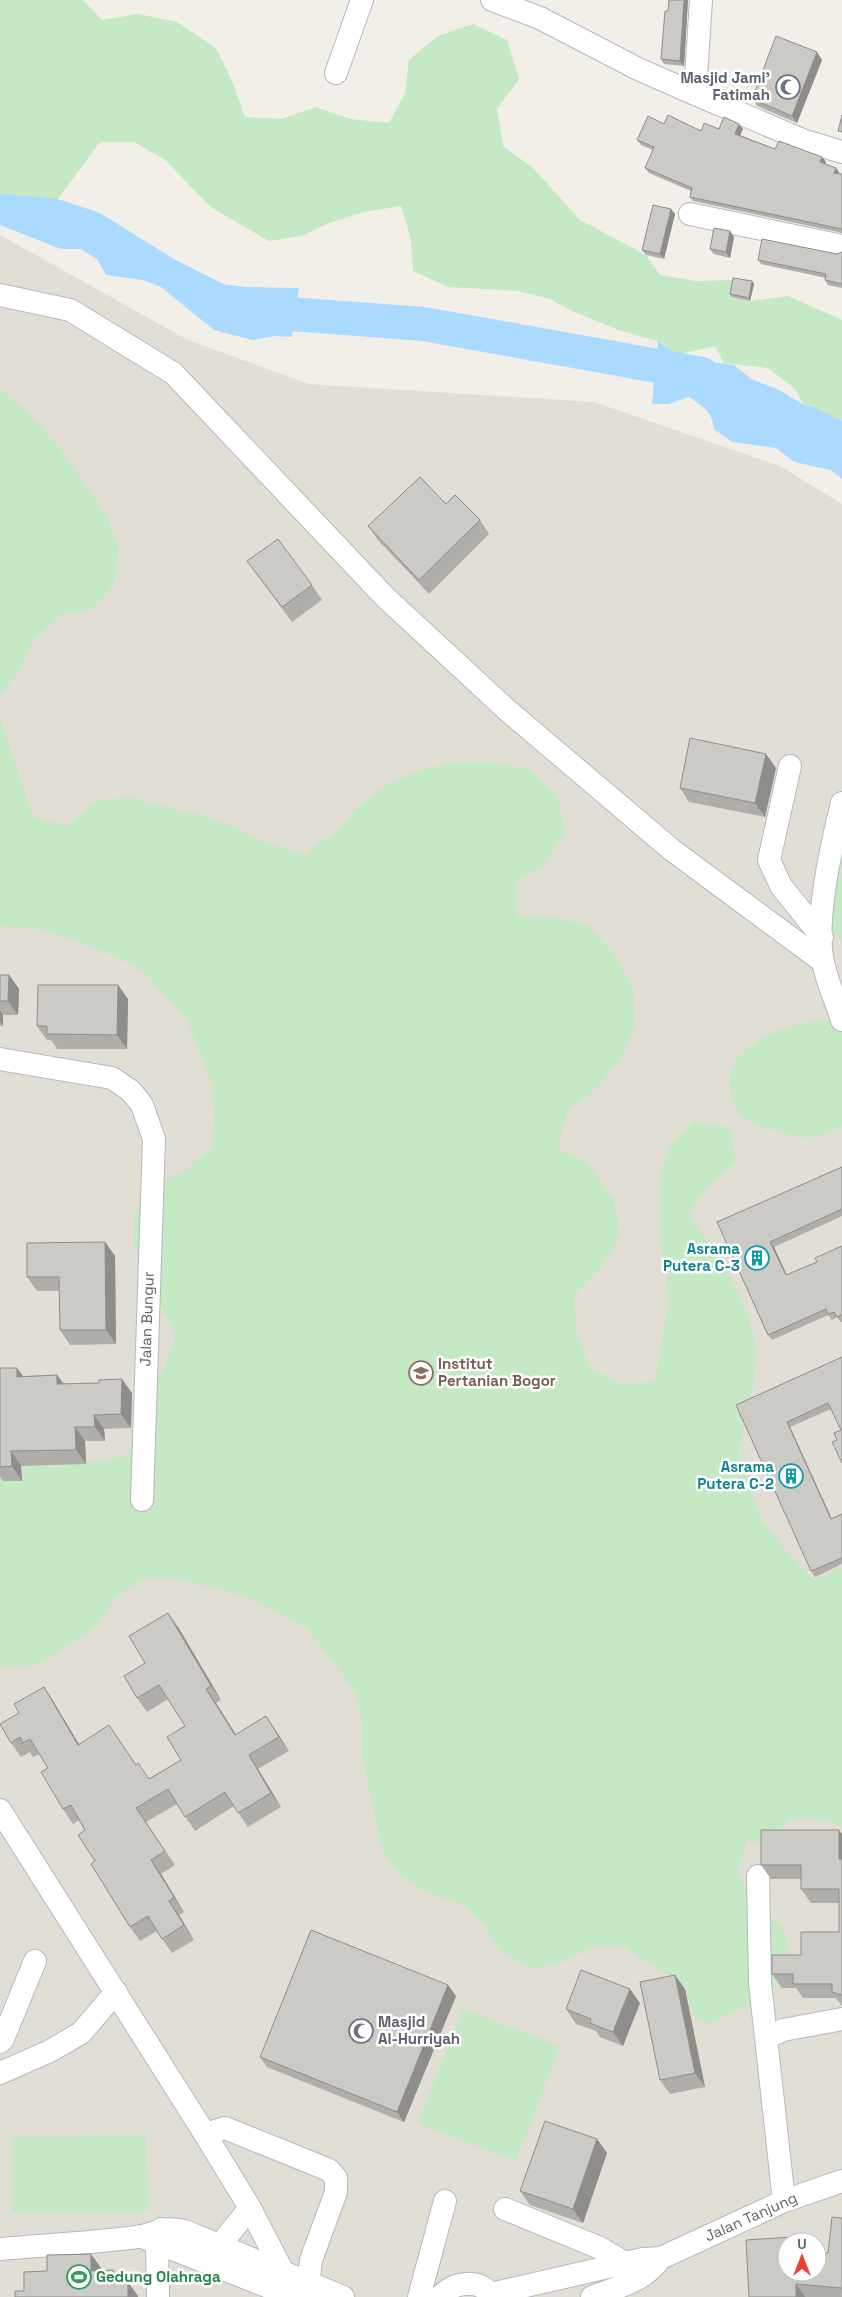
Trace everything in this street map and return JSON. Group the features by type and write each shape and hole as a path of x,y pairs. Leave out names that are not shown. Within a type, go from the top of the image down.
{"street":[{"path":"336,73 362,0"},
{"path":"492,0 542,9 638,69 805,141 842,152"},
{"path":"695,94 701,0"},
{"path":"690,214 842,246"},
{"path":"0,296 70,310 173,373 385,597 507,710 672,850 822,961"},
{"path":"790,766 769,860 781,886 822,937"},
{"path":"842,803 835,829 822,914 822,961 842,1020"},
{"name":"Jalan Bungur","path":"0,1059 112,1078 131,1091 142,1105 154,1139 142,1500"},
{"path":"0,1810 205,2134 250,2208 283,2272 303,2292"},
{"path":"758,1876 760,1983 784,2200"},
{"path":"0,2042 4,2039 35,1961"},
{"path":"0,2073 50,2051 81,2033 116,1992"},
{"path":"766,2038 783,2030 842,2020"},
{"path":"205,2134 225,2128 328,2170 336,2178 336,2192 311,2260 303,2292"},
{"name":"Jalan Tanjung","path":"492,2295 643,2259 661,2258 784,2200 842,2181"},
{"path":"419,2297 445,2200"},
{"path":"220,2246 250,2208"},
{"path":"505,2209 600,2248 625,2263"},
{"path":"0,2249 153,2236 186,2231 283,2272"},
{"path":"153,2236 303,2292 343,2297"},
{"path":"153,2236 158,2297"},
{"name":"Jalan Tanjung","path":"592,2297 626,2285 654,2268 661,2258"},
{"path":"440,2297 450,2288 467,2284 476,2285 492,2295"}],"shaded area":[{"name":"Institut Pertanian Bogor","path":"0,235 188,340 309,384 594,402 780,466 842,504 842,2297 0,2297"}],"green space":[{"path":"0,0 83,0 102,20 138,14 177,22 216,48 232,81 245,117 281,119 316,107 350,119 389,123 405,93 409,60 438,36 473,24 507,40 519,79 497,109 503,146 533,168 580,220 646,255 660,275 696,281 735,280 732,297 750,301 788,296 842,320 842,421 814,407 804,405 794,388 768,368 724,363 715,346 676,355 658,341 621,331 572,311 550,299 517,291 448,287 413,271 411,239 401,206 364,212 332,222 301,236 269,241 212,208 165,160 134,142 100,142 58,199 38,211 0,205"},
{"path":"0,388 33,419 62,451 106,515 119,547 114,584 91,610 60,615 33,641 18,673 0,695"},
{"path":"0,719 33,817 68,826 92,802 128,797 200,815 233,826 265,843 305,854 335,832 357,808 386,786 419,771 454,762 489,762 528,769 557,795 565,832 544,865 515,882 517,916 552,917 589,926 616,958 633,989 635,1025 620,1060 596,1089 568,1110 557,1147 589,1165 614,1200 620,1236 600,1269 574,1295 576,1330 589,1367 622,1384 655,1382 668,1304 666,1271 660,1241 660,1176 671,1143 694,1121 730,1128 736,1163 710,1184 688,1213 730,1276 747,1312 756,1347 754,1382 738,1454 762,1521 787,1552 815,1580 842,1567 842,1828 824,1819 791,1819 764,1843 747,1841 736,1873 756,1904 784,1928 791,1965 771,1993 710,2024 695,2019 685,1987 624,1947 592,1947 561,1963 530,1969 502,1952 484,1926 462,1904 432,1895 401,1876 382,1850 362,1756 362,1721 355,1691 307,1628 250,1598 176,1578 145,1578 117,1595 97,1626 38,1665 0,1667 0,1464 55,1467 128,1456 147,1395 165,1367 176,1335 147,1280 134,1245 134,1215 152,1186 185,1171 211,1148 215,1117 211,1082 187,1019 143,971 110,954 47,930 0,926"},
{"path":"842,831 842,943 821,914"},
{"path":"842,1020 842,1126 823,1134 801,1137 757,1124 744,1118 739,1113 732,1100 730,1076 742,1054 753,1044 791,1026 813,1021"},
{"path":"463,2009 560,2046 516,2161 418,2123"},
{"path":"146,2136 148,2211 12,2212 11,2137"}],"water":[{"path":"0,194 58,199 100,213 174,259 223,284 245,287 299,288 292,337 274,336 253,340 214,330 161,287 143,280 106,275 97,259 81,249 61,249 0,225"},
{"path":"658,341 676,355 685,357 695,356 704,361 734,365 751,379 779,390 804,405 814,407 842,421 842,479 831,470 794,462 776,448 732,442 714,429 709,414 689,397 668,404 652,404"}],"building":[{"path":"669,0 684,0 680,61 661,59 665,11 668,11"},
{"name":"Masjid Jami' Fatimah","path":"776,36 817,52 792,116 752,99"},
{"path":"668,115 701,131 704,123 719,129 724,117 739,124 735,134 775,149 779,141 822,157 820,162 836,168 834,173 842,174 842,229 690,197 692,188 645,168 654,147 637,140 648,116 664,124"},
{"path":"842,115 842,132 838,131"},
{"path":"653,205 671,209 660,254 642,250"},
{"path":"714,228 730,231 726,252 710,249"},
{"path":"762,239 837,254 842,252 842,284 825,280 826,274 758,260"},
{"path":"733,278 752,281 749,298 730,294"},
{"path":"420,477 446,504 455,495 480,520 419,580 368,526"},
{"path":"278,539 312,585 282,607 247,561"},
{"path":"690,738 766,754 755,803 680,788"},
{"path":"0,975 9,975 8,1001 0,1001"},
{"path":"38,985 118,985 117,1035 47,1034 47,1026 37,1026"},
{"name":"Asrama Putera C-3","path":"842,1167 842,1209 770,1242 786,1275 817,1262 815,1258 842,1246 842,1315 837,1317 834,1312 828,1314 826,1309 768,1335 717,1222"},
{"path":"105,1242 106,1330 60,1330 59,1277 27,1277 27,1243"},
{"name":"Asrama Putera C-2","path":"842,1357 842,1463 832,1442 837,1440 834,1433 841,1430 828,1403 787,1422 831,1519 842,1514 842,1558 811,1571 736,1405"},
{"path":"0,1368 17,1368 17,1377 57,1375 57,1384 99,1383 99,1380 122,1379 121,1414 94,1415 95,1427 75,1427 76,1450 11,1451 12,1466 0,1467"},
{"path":"168,1613 211,1686 206,1689 235,1735 266,1716 279,1737 249,1755 271,1793 238,1813 225,1792 185,1817 168,1789 136,1808 165,1851 151,1860 174,1897 169,1901 184,1925 162,1939 148,1916 130,1927 91,1864 95,1861 78,1835 85,1830 71,1805 63,1809 41,1772 48,1768 30,1739 23,1743 20,1737 11,1743 0,1724 19,1713 14,1704 44,1687 78,1745 109,1725 136,1765 138,1763 149,1779 181,1760 167,1737 185,1726 159,1685 137,1698 124,1676 145,1663 129,1636"},
{"path":"761,1830 839,1830 839,1859 842,1859 842,1995 832,1992 832,1984 793,1984 793,1974 772,1974 772,1955 801,1955 801,1932 839,1932 839,1889 801,1889 801,1865 761,1865"},
{"name":"Masjid Al-Hurriyah","path":"311,1930 448,1985 397,2112 260,2057"},
{"path":"581,1970 630,1989 613,2032 590,2023 591,2019 566,2009"},
{"path":"675,1975 695,2073 660,2080 640,1982"},
{"path":"545,2121 597,2139 573,2209 520,2191"},
{"path":"832,2217 842,2218 842,2288 796,2284 796,2297 749,2297 746,2240 777,2238 777,2282 827,2282"},
{"path":"91,2254 91,2271 113,2270 114,2283 128,2282 128,2297 15,2297 15,2291 24,2291 24,2272 47,2271 47,2255"}],"waterway":[{"path":"250,311 424,324 702,374"}],"place":[{"name":"Masjid Jami' Fatimah","path":"788,87"},
{"name":"Asrama Putera C-3","path":"757,1258"},
{"name":"Institut Pertanian Bogor","path":"421,1373"},
{"name":"Asrama Putera C-2","path":"791,1476"},
{"name":"Masjid Al-Hurriyah","path":"361,2031"},
{"name":"Gedung Olahraga","path":"79,2277"}]}
